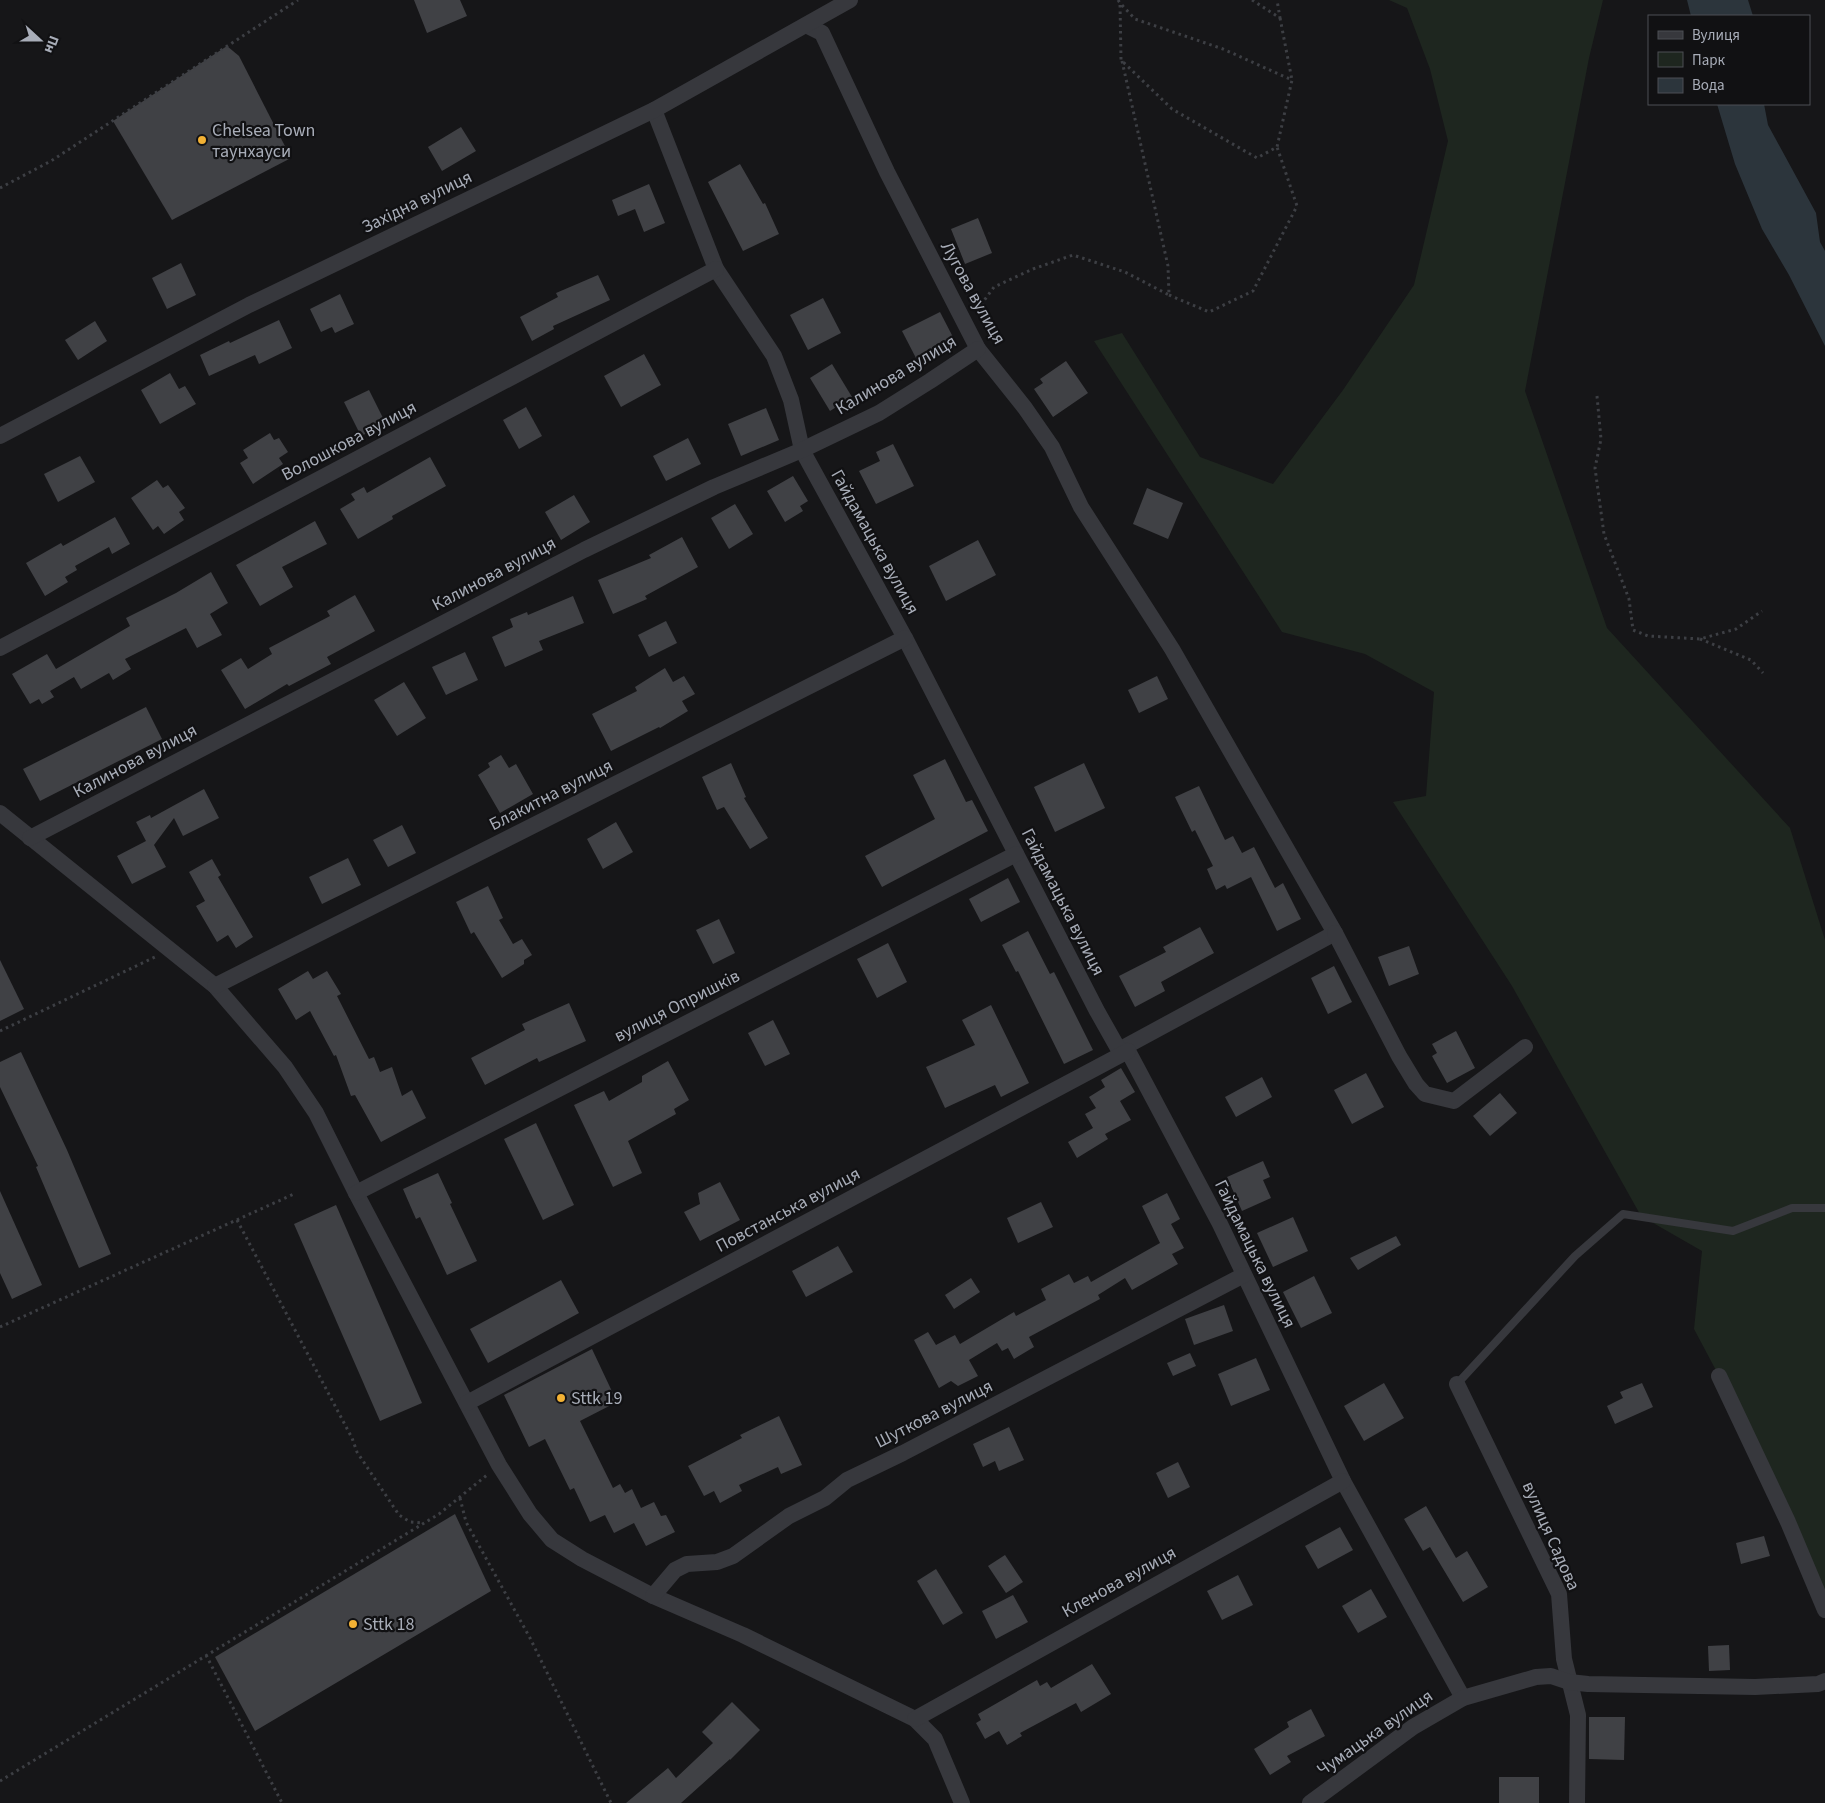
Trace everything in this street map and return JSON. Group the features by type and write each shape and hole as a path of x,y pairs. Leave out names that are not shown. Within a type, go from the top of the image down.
{"street":[{"name":"Західна вулиця","path":"0,436 249,305 654,110 850,0"},
{"name":"Лугова вулиця","path":"806,25 822,33 888,172 978,349 1025,408 1052,447 1081,506 1172,649 1335,933 1399,1056 1416,1084 1425,1094 1454,1102 1525,1047"},
{"name":"Гайдамацька вулиця","path":"654,110 716,269 774,356 792,400 802,450 905,638 1097,1011 1124,1051 1220,1224 1343,1481 1464,1698"},
{"name":"Волошкова вулиця","path":"0,648 716,269"},
{"name":"Калинова вулиця","path":"30,838 584,550 714,487 802,450 879,413 978,349"},
{"name":"Блакитна вулиця","path":"215,986 905,638"},
{"path":"0,813 215,986 285,1067 316,1114 499,1465 530,1514 552,1540 582,1559 653,1596 743,1635 915,1719 935,1739 962,1803"},
{"name":"вулиця Опришків","path":"356,1193 1016,854"},
{"name":"Повстанська вулиця","path":"467,1403 1124,1051 1335,933"},
{"name":"Шуткова вулиця","path":"653,1596 675,1570 687,1564 717,1562 733,1556 789,1516 825,1498 847,1480 903,1453 1244,1275"},
{"path":"1719,1376 1788,1522 1825,1610"},
{"name":"вулиця Садова","path":"1457,1384 1559,1594 1564,1659 1578,1715 1577,1803"},
{"name":"Кленова вулиця","path":"915,1719 1343,1481"},
{"name":"Чумацька вулиця","path":"1310,1803 1414,1727 1464,1698 1536,1677 1551,1676 1569,1682 1588,1684 1755,1687 1818,1684 1825,1681"}],"lane":[{"path":"1457,1384 1575,1256 1623,1214 1733,1231 1792,1208 1825,1208"}],"path":[{"path":"0,188 51,162 298,0"},
{"path":"1252,0 1280,18"},
{"path":"966,326 994,287 1033,268 1073,255 1125,272 1169,295 1209,312 1253,292 1298,206 1277,147 1292,80 1277,0"},
{"path":"1119,1 1135,19 1223,50 1292,80"},
{"path":"1119,1 1121,60 1168,266 1169,295"},
{"path":"1121,60 1172,109 1257,158 1277,147"},
{"path":"1597,396 1601,439 1595,468 1604,534 1629,599 1633,630 1648,636 1700,639 1736,629 1762,612"},
{"path":"1700,639 1751,660 1764,673"},
{"path":"0,1031 171,949"},
{"path":"0,1327 294,1194"},
{"path":"237,1220 358,1452 399,1515 410,1522 424,1523"},
{"path":"0,1781 439,1514 499,1465"},
{"path":"460,1498 466,1522 530,1638 610,1803"},
{"path":"206,1655 282,1803"}],"green space":[{"path":"1389,0 1603,0 1589,58 1525,391 1607,628 1790,828 1825,940 1825,1610 1719,1376 1694,1329 1702,1251 1641,1216 1512,986 1393,802 1426,796 1434,692 1365,654 1282,632 1094,341 1122,333 1200,457 1273,484 1343,390 1414,285 1448,141 1430,69 1407,8"}],"water":[{"path":"1687,0 1748,0 1753,15 1691,15"},
{"path":"1717,105 1764,105 1768,125 1816,213 1820,242 1825,251 1825,346 1789,275 1762,229 1735,164"}],"building":[{"path":"414,0 460,0 467,16 427,33"},
{"name":"Chelsea Town таунхауси","path":"227,46 239,56 291,158 172,220 113,121"},
{"path":"461,127 476,151 442,171 428,147"},
{"path":"740,164 763,204 765,203 779,234 743,251 708,182"},
{"path":"649,184 665,223 644,232 635,209 618,216 612,200"},
{"path":"978,218 992,253 965,264 951,229"},
{"path":"181,263 196,295 167,309 152,278"},
{"path":"598,275 610,300 553,326 554,329 532,341 520,317 558,297 556,293"},
{"path":"340,294 354,324 335,333 332,327 321,332 310,309"},
{"path":"823,298 841,333 808,350 790,315"},
{"path":"940,312 955,341 917,360 902,331"},
{"path":"279,320 292,348 259,364 255,355 209,376 200,355"},
{"path":"95,321 107,341 78,360 65,340"},
{"path":"644,354 661,385 621,407 604,376"},
{"path":"1066,361 1088,393 1053,417 1034,389 1043,383 1040,379"},
{"path":"832,364 852,397 830,411 810,378"},
{"path":"170,373 179,389 185,386 196,404 160,424 141,390"},
{"path":"369,390 386,424 361,436 344,402"},
{"path":"526,407 542,436 519,449 503,420"},
{"path":"766,408 779,440 741,456 728,424"},
{"path":"270,433 274,440 279,438 288,452 279,458 283,464 253,484 240,463 248,458 243,450"},
{"path":"688,438 701,464 666,481 653,456"},
{"path":"893,444 914,486 876,504 859,471 880,461 876,452"},
{"path":"80,456 95,482 58,502 44,474"},
{"path":"430,457 446,486 392,516 393,519 358,539 340,509 355,500 351,494 364,487 367,493"},
{"path":"793,476 808,501 800,506 803,511 785,522 767,491"},
{"path":"157,480 163,488 168,485 185,508 179,512 184,520 164,534 158,526 153,530 131,498"},
{"path":"1147,488 1183,503 1168,539 1133,524"},
{"path":"574,495 590,522 561,540 545,512"},
{"path":"735,504 753,534 729,549 711,518"},
{"path":"115,517 130,544 112,554 109,547 75,566 77,570 65,577 68,582 45,596 26,563 61,543 63,546"},
{"path":"315,521 327,544 282,567 293,587 260,606 236,565"},
{"path":"682,537 698,567 645,596 647,599 613,614 598,580 651,558 649,555"},
{"path":"978,540 996,575 946,601 929,566"},
{"path":"211,572 228,603 210,614 222,635 197,648 186,628 125,659 131,669 113,680 109,673 81,689 74,677 50,691 54,697 42,704 39,699 30,704 12,674 47,654 56,669 130,626 126,618 176,593"},
{"path":"355,595 375,631 327,657 331,664 289,686 287,684 245,709 221,670 241,658 248,669 272,654 269,648 330,616 327,611"},
{"path":"573,596 584,623 539,641 543,650 505,667 492,637 513,627 510,619 527,612 528,615"},
{"path":"666,621 677,643 649,657 638,635"},
{"path":"465,652 478,680 446,695 432,667"},
{"path":"665,668 673,682 684,676 695,694 682,701 688,711 660,728 611,751 592,714 637,691 635,687"},
{"path":"1157,676 1168,699 1139,713 1128,690"},
{"path":"404,682 426,718 397,736 374,700"},
{"path":"146,707 162,739 40,801 23,769"},
{"path":"501,755 509,768 516,764 533,794 500,813 478,775 490,767 488,763"},
{"path":"945,759 966,802 972,800 988,831 882,887 865,856 935,819 913,775"},
{"path":"731,763 746,797 744,798 768,838 750,849 724,807 717,810 702,777"},
{"path":"1084,763 1105,808 1055,832 1034,787"},
{"path":"1199,786 1225,840 1233,836 1242,853 1254,847 1275,888 1283,883 1301,919 1277,931 1251,877 1227,889 1225,885 1216,890 1207,869 1213,866 1195,830 1192,832 1175,797"},
{"path":"204,789 219,818 183,836 174,818 154,845 166,867 132,884 117,856 146,841 136,822 150,815 151,818"},
{"path":"616,822 633,852 603,869 587,839"},
{"path":"402,825 416,853 388,867 373,840"},
{"path":"348,858 361,885 322,904 309,877"},
{"path":"212,859 221,875 218,877 253,937 236,948 228,935 217,942 196,906 205,901 189,872"},
{"path":"1008,878 1020,902 981,922 969,899"},
{"path":"488,886 503,918 499,920 513,944 522,939 532,955 524,960 524,964 502,978 474,932 471,934 456,902"},
{"path":"719,919 735,953 713,964 696,930"},
{"path":"1200,927 1214,953 1161,982 1165,991 1135,1007 1119,976 1166,952 1163,947"},
{"path":"1028,931 1050,974 1054,972 1093,1050 1064,1064 1018,971 1016,972 1002,945"},
{"path":"888,943 907,982 877,998 857,959"},
{"path":"1409,946 1419,974 1389,986 1378,957"},
{"path":"0,960 24,1009 0,1021"},
{"path":"1334,966 1352,1002 1328,1014 1311,978"},
{"path":"308,971 313,979 327,971 341,994 337,996 369,1059 374,1057 380,1072 392,1067 402,1096 412,1090 426,1118 381,1142 355,1095 351,1096 336,1055 334,1056 310,1011 296,1020 278,989"},
{"path":"569,1003 586,1041 539,1062 537,1058 485,1085 471,1058 525,1030 522,1024"},
{"path":"991,1005 1029,1083 1001,1097 995,1085 945,1108 926,1067 975,1045 962,1020"},
{"path":"773,1020 790,1054 765,1066 748,1033"},
{"path":"1456,1031 1475,1068 1447,1083 1432,1056 1437,1053 1432,1044"},
{"path":"21,1052 67,1150 111,1254 79,1268 36,1167 38,1166 0,1087 0,1062"},
{"path":"668,1061 689,1100 674,1109 676,1114 628,1141 642,1173 613,1187 574,1105 604,1091 609,1101 642,1082 642,1076"},
{"path":"1121,1068 1135,1092 1120,1101 1131,1120 1105,1134 1108,1139 1077,1158 1068,1142 1093,1128 1085,1114 1096,1108 1089,1097 1105,1087 1101,1080"},
{"path":"1366,1073 1384,1107 1352,1124 1334,1090"},
{"path":"1262,1077 1272,1097 1236,1117 1225,1097"},
{"path":"1500,1093 1517,1113 1490,1136 1473,1116"},
{"path":"536,1123 574,1205 543,1220 504,1139"},
{"path":"1263,1161 1270,1177 1263,1180 1271,1198 1242,1211 1227,1177"},
{"path":"438,1173 452,1203 450,1204 477,1261 447,1275 420,1217 416,1219 403,1189"},
{"path":"720,1182 740,1220 700,1241 684,1212 700,1204 698,1193"},
{"path":"0,1191 42,1285 12,1299 0,1273"},
{"path":"1167,1193 1180,1219 1171,1224 1184,1248 1172,1254 1178,1264 1132,1290 1125,1278 1098,1295 1100,1299 1029,1337 1034,1347 1014,1359 1008,1348 1002,1351 997,1343 969,1360 978,1376 958,1386 951,1381 939,1388 914,1340 928,1332 936,1345 955,1335 960,1344 1014,1312 1016,1316 1046,1300 1041,1289 1069,1274 1074,1283 1088,1276 1091,1282 1160,1243 1142,1206"},
{"path":"1041,1202 1053,1227 1018,1243 1007,1218"},
{"path":"336,1205 422,1403 380,1421 294,1224"},
{"path":"1293,1217 1308,1251 1273,1267 1257,1233"},
{"path":"1396,1236 1401,1245 1358,1270 1350,1258"},
{"path":"838,1246 853,1272 806,1297 792,1271"},
{"path":"1314,1276 1332,1313 1301,1328 1283,1292"},
{"path":"971,1278 980,1292 954,1309 945,1295"},
{"path":"561,1280 579,1313 488,1363 470,1329"},
{"path":"1224,1305 1233,1331 1194,1345 1185,1319"},
{"path":"592,1349 617,1402 580,1421 613,1488 620,1484 625,1493 632,1489 641,1508 654,1502 661,1516 666,1515 675,1532 646,1546 634,1523 614,1533 605,1515 590,1522 574,1488 570,1490 545,1439 529,1447 504,1395"},
{"path":"1190,1353 1196,1366 1173,1376 1167,1363"},
{"path":"1256,1358 1270,1390 1231,1406 1218,1374"},
{"path":"1384,1383 1404,1418 1364,1441 1344,1406"},
{"path":"1642,1383 1653,1407 1615,1424 1607,1406 1623,1398 1620,1392"},
{"path":"779,1416 802,1465 781,1474 778,1467 739,1485 742,1491 720,1503 714,1491 704,1496 688,1466 742,1438 740,1435"},
{"path":"1009,1427 1024,1460 999,1471 995,1461 983,1467 973,1444"},
{"path":"1178,1462 1190,1487 1168,1498 1156,1473"},
{"path":"1426,1506 1456,1558 1467,1551 1488,1587 1463,1602 1430,1547 1423,1551 1404,1519"},
{"name":"Sttk 18","path":"455,1514 491,1591 255,1731 215,1657"},
{"path":"1340,1527 1353,1550 1318,1569 1305,1546"},
{"path":"1764,1536 1770,1556 1741,1564 1736,1543"},
{"path":"1005,1555 1023,1582 1006,1593 988,1566"},
{"path":"936,1569 963,1613 943,1625 917,1581"},
{"path":"1238,1575 1253,1605 1222,1620 1207,1591"},
{"path":"1371,1589 1387,1617 1358,1633 1342,1606"},
{"path":"1013,1595 1028,1622 996,1639 982,1611"},
{"path":"1729,1645 1730,1670 1709,1671 1708,1646"},
{"path":"1092,1664 1111,1694 1081,1712 1076,1703 1020,1733 1022,1736 1007,1745 999,1731 985,1739 976,1723 981,1720 978,1714 1037,1680 1040,1686 1047,1682 1051,1688"},
{"path":"732,1702 760,1730 730,1760 681,1803 626,1803 668,1768 676,1778 713,1743 702,1732"},
{"path":"1311,1709 1325,1736 1287,1756 1291,1762 1270,1775 1254,1749 1289,1727 1287,1722"},
{"path":"1589,1717 1625,1717 1624,1760 1589,1759"},
{"path":"1499,1777 1539,1777 1539,1803 1499,1803"}],"place":[{"name":"Chelsea Town таунхауси","path":"202,140"},
{"name":"Sttk 19","path":"561,1398"},
{"name":"Sttk 18","path":"353,1624"}]}
